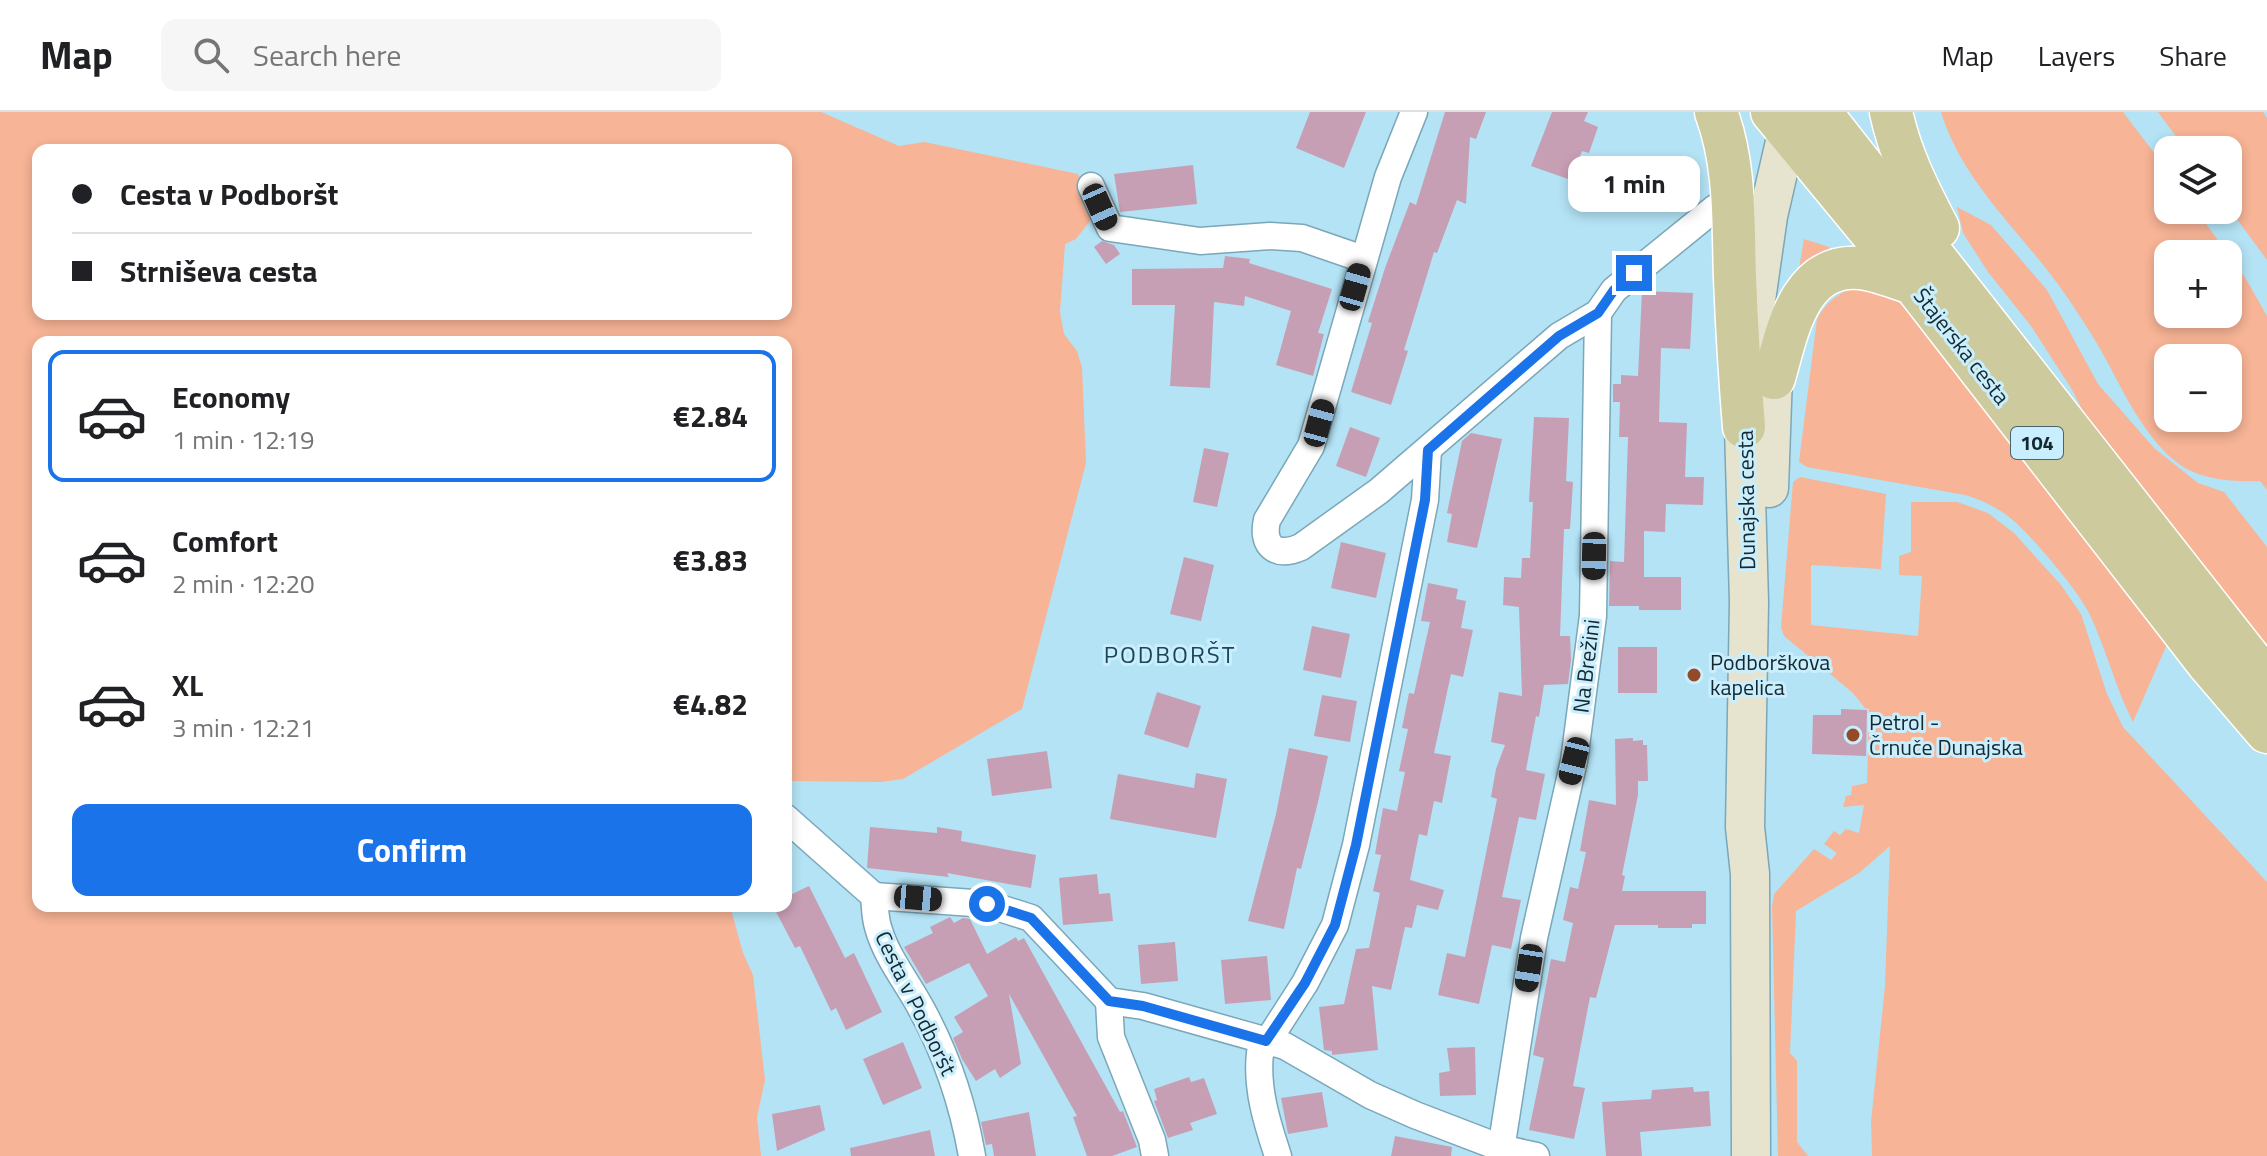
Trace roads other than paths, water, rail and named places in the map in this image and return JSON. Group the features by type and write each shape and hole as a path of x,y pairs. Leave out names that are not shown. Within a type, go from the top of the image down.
{"main road":[{"path":"1716,112 1728,156 1732,186 1744,427"},
{"path":"1891,112 1912,179 1996,334"},
{"name":"Dunajska cesta","path":"1751,1156 1750,874 1745,827 1749,602 1744,427 1753,317 1768,216 1803,120"},
{"name":"Dunajska cesta","path":"1750,874 1758,828 1761,653 1775,335 1803,120"},
{"name":"Štajerska cesta","path":"1803,120 1996,334 2267,681"},
{"name":"Štajerska cesta","path":"1803,120 1913,283 2182,631 2267,732"},
{"path":"1774,378 1798,301 1820,278 1841,269 1862,268 1913,283"}],"street":[{"path":"1414,112 1388,177 1311,446 1267,520 1264,534 1268,544 1278,551 1289,552 1301,547 1379,491 1559,336 1598,313 1614,290 1715,208"},
{"path":"1091,186 1110,228 1200,241 1270,236 1302,238 1363,259"},
{"name":"Na Brežini","path":"1500,1152 1534,938 1574,761 1593,616 1598,313"},
{"path":"1278,1156 1265,1117 1260,1053 1305,983 1335,925 1356,845 1425,500 1428,450"},
{"path":"792,823 874,896"},
{"name":"Cesta v Podboršt","path":"972,1156 954,1079 923,1011 878,928 874,896 987,904 1031,918 1109,1001"},
{"path":"1155,1156 1152,1140 1111,1037 1109,1001 1143,1006 1285,1046 1370,1095 1500,1152 1536,1156"}],"place":[{"name":"Podborškova kapelica","path":"1694,675"},
{"name":"Petrol - Črnuče Dunajska","path":"1853,735"}],"district":[{"name":"PODBORŠT","path":"1170,655"}]}
